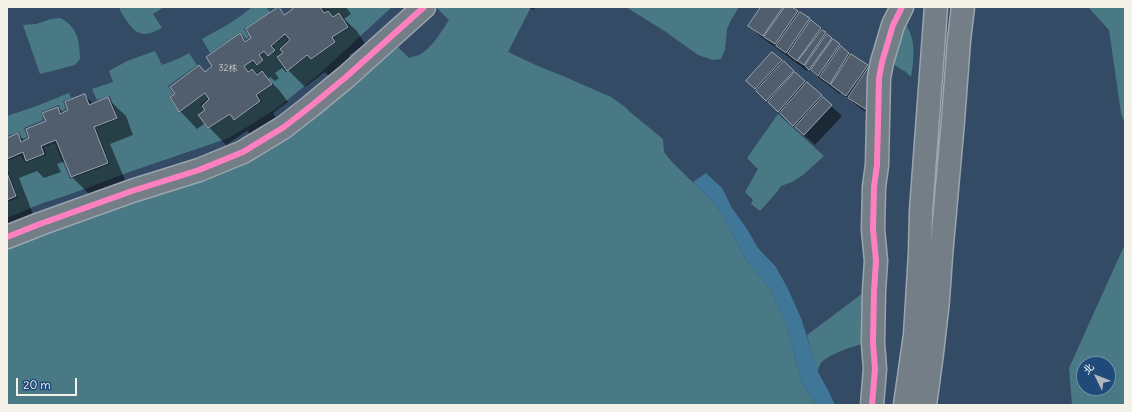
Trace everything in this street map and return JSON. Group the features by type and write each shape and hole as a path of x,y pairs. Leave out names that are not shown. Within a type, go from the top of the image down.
{"street":[{"path":"7,237 132,191 229,159 243,152 284,127 311,106 372,55 424,7"},
{"path":"872,405 875,370 873,343 876,261 873,229 874,187 877,165 879,78 893,25 902,7"},
{"path":"905,405 915,336 921,211 936,7"},
{"path":"925,405 938,300 963,7"}],"green space":[{"path":"119,7 164,7 153,14 162,28 148,34 136,32 125,18"},
{"path":"252,7 266,7 270,12 244,29 249,37 246,39 240,32 210,53 202,39 222,28"},
{"path":"322,7 392,7 318,75 280,106 229,138 40,204 7,218 7,202 18,198 7,168 7,161 21,155 25,163 46,155 44,147 55,143 70,179 110,164 96,128 118,119 110,96 97,100 92,89 113,82 109,71 127,61 155,51 162,65 189,53 197,65 168,86 173,94 169,97 179,113 205,94 208,98 200,105 204,110 197,115 208,129 230,115 234,121 262,101 258,95 273,84 262,70 257,73 252,68 248,70 245,66 252,61 257,66 264,60 260,55 264,52 268,56 276,50 273,46 285,36 288,40 279,48 282,53 276,57 286,72 307,56 311,60 336,42 334,37 350,27 340,12 333,16 328,9 325,11"},
{"path":"531,7 508,52 611,97 663,139 664,152 672,162 715,204 747,261 771,290 786,324 802,384 817,405 7,405 7,248 59,227 228,170 253,158 282,140 398,47 409,58 424,52 436,39 449,20 437,8"},
{"path":"626,7 739,7 727,29 725,50 721,59 713,60 698,55 666,32"},
{"path":"1088,7 1125,7 1125,124 1121,113 1109,30"},
{"path":"60,18 66,21 74,30 78,40 80,59 75,65 40,74 23,25 36,24 51,19"},
{"path":"904,21 911,34 913,44 911,77 906,72 889,62"},
{"path":"69,93 71,98 63,101 66,109 61,111 59,105 41,112 43,120 24,128 27,137 22,139 19,132 7,136 7,116"},
{"path":"778,114 824,156 803,175 792,182 781,186 760,211 751,204 753,200 745,192 758,169 747,158"},
{"path":"1125,244 1125,405 1072,405 1069,368"},
{"path":"867,290 865,343 828,357 822,362 817,372 807,335"}],"water":[{"path":"706,173 722,188 732,208 758,248 776,267 801,318 818,372 835,405 817,405 802,384 786,324 771,290 747,261 715,204 693,182"}],"building":[{"path":"279,7 284,15 293,9 292,7 320,7 324,13 328,11 333,17 339,13 348,27 332,37 335,42 311,59 307,55 287,71 277,57 283,53 280,49 290,40 285,34 271,46 275,50 268,56 264,51 259,55 263,60 257,65 253,60 244,66 248,72 252,69 257,75 262,71 272,84 256,95 260,101 234,120 230,114 208,128 198,115 205,110 202,106 209,99 205,93 179,112 170,97 175,94 170,87 199,65 205,72 212,66 206,57 240,33 245,42 251,38 246,29"},
{"path":"761,7 783,7 763,36 748,26"},
{"path":"785,7 792,7 798,11 775,44 764,37"},
{"path":"800,12 810,18 786,53 776,46"},
{"path":"811,20 821,28 797,61 788,54"},
{"path":"822,30 826,32 804,65 798,61"},
{"path":"827,34 832,38 809,70 805,66"},
{"path":"833,39 840,44 818,76 811,70"},
{"path":"841,46 849,53 830,84 820,77"},
{"path":"772,52 782,60 755,89 746,81"},
{"path":"851,54 868,65 846,96 831,85"},
{"path":"784,61 794,71 766,101 756,91"},
{"path":"869,67 871,68 870,107 867,110 848,98"},
{"path":"795,72 805,81 778,112 768,102"},
{"path":"807,82 822,95 793,126 780,113"},
{"path":"85,94 89,105 108,97 117,118 94,127 108,163 71,177 56,140 41,146 44,154 26,161 23,152 7,159 7,138 18,133 21,142 29,138 26,129 46,121 42,113 58,107 60,114 68,110 65,102"},
{"path":"823,97 832,105 804,135 795,127"},
{"path":"7,173 16,196 7,200"}],"cycle path":[{"path":"7,237 132,191 199,170 243,152 284,127 311,106 346,77 424,7"},
{"path":"872,405 875,369 873,343 876,261 873,229 874,187 877,165 879,78 893,25 902,7"}]}
